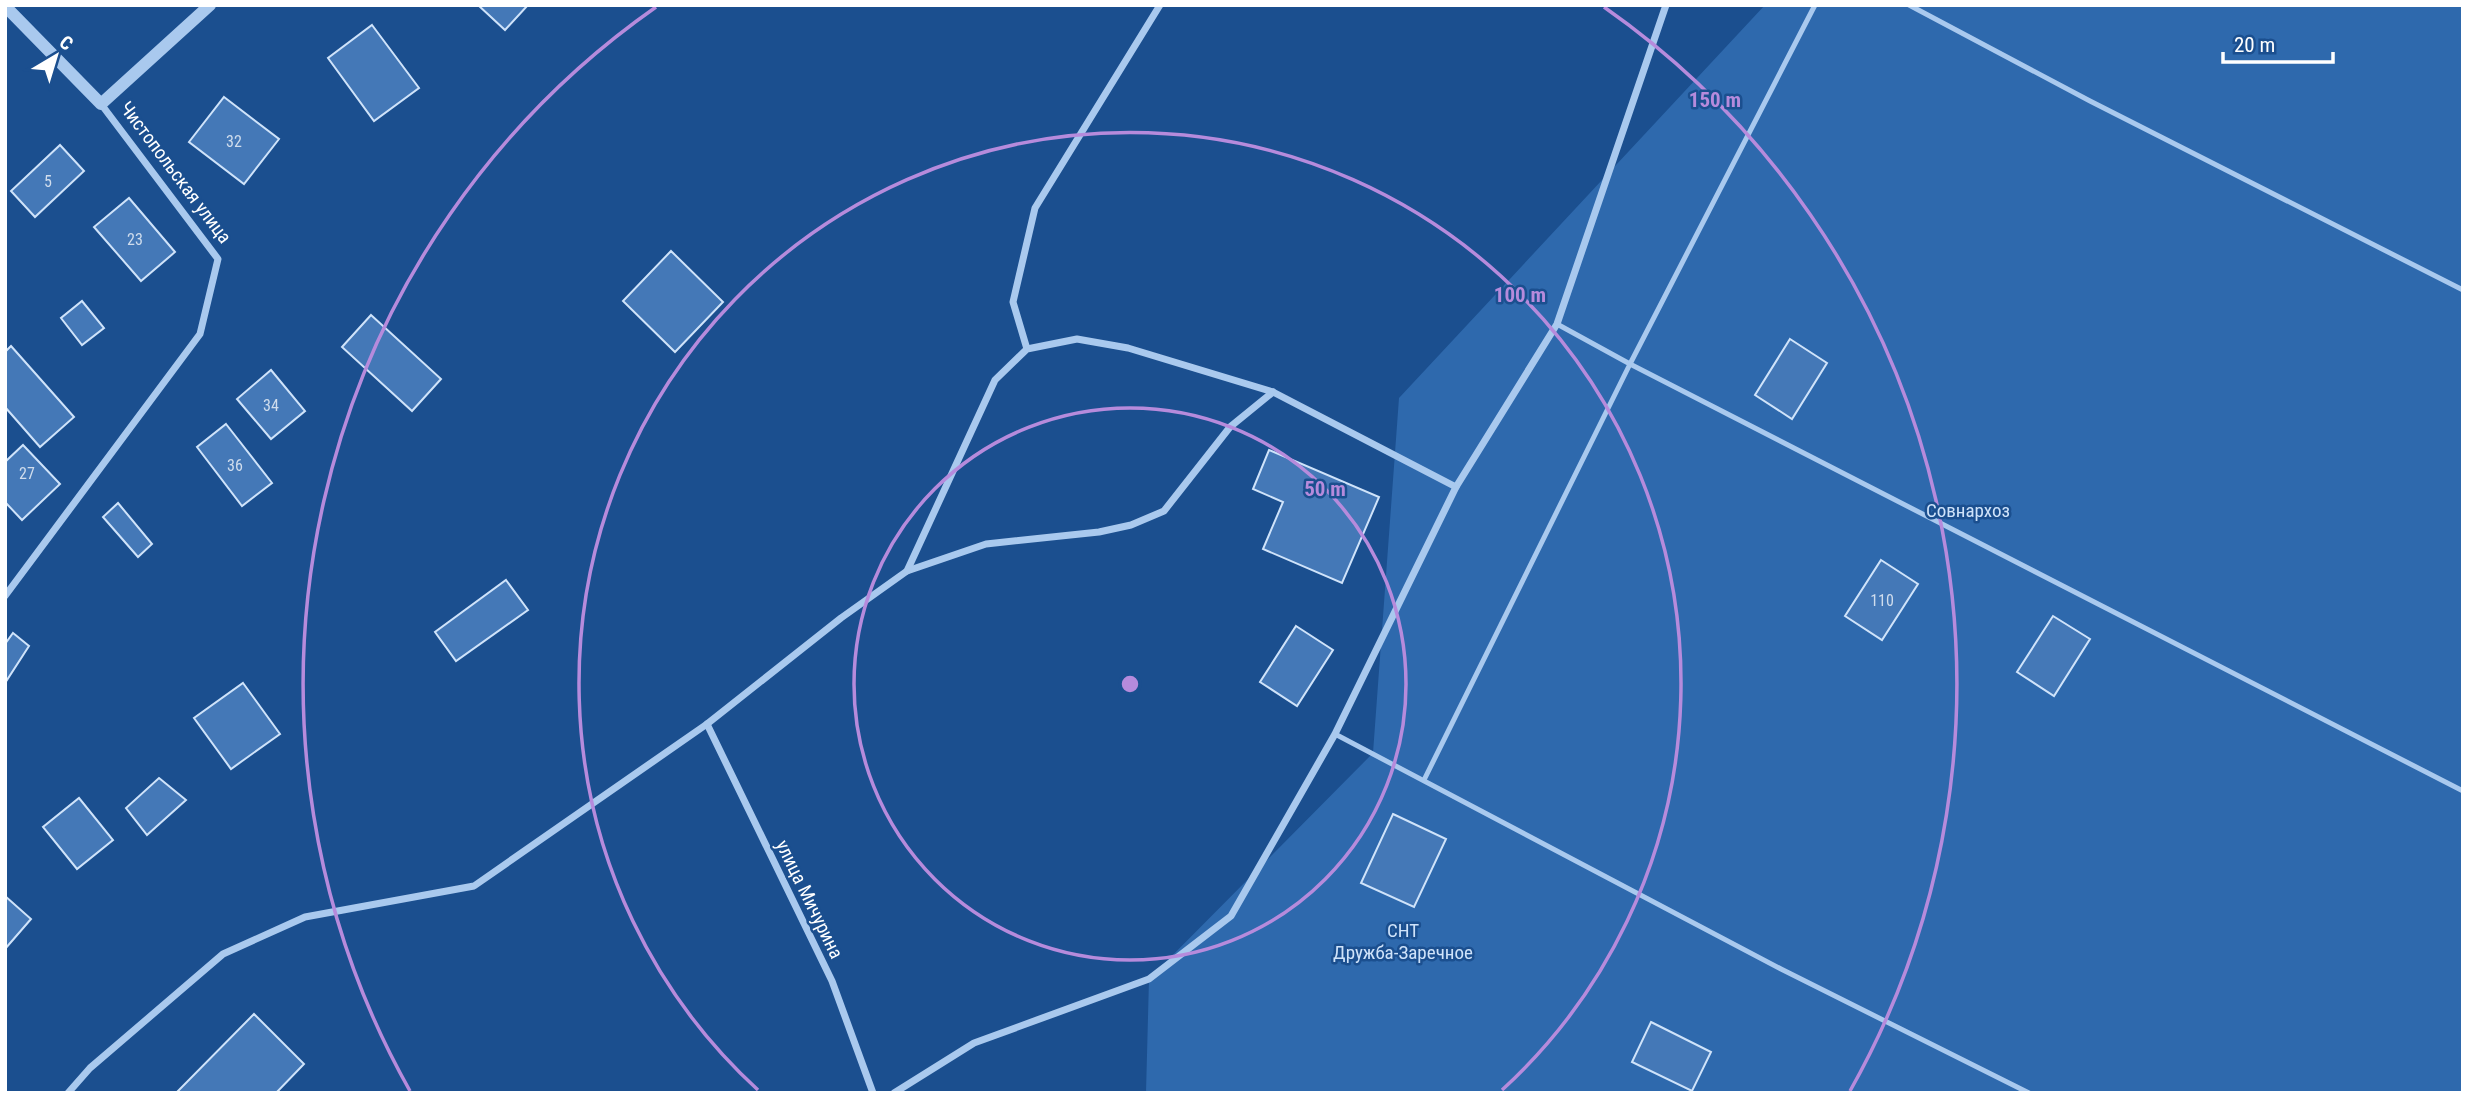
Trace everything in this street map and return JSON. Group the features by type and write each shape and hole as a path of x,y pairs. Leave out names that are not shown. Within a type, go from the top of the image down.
{"street":[{"name":"Чистопольская улица","path":"5,596 200,334 218,259 101,104 210,5"},
{"path":"1027,349 1013,302 1035,208 1160,5"},
{"path":"894,1093 975,1044 1149,979 1231,916 1335,734 1456,487 1557,324 1666,5"},
{"path":"5,6 101,104"},
{"path":"907,572 995,380 1027,349 1077,339 1128,348 1273,392 1456,487"},
{"path":"68,1093 90,1068 223,954 305,917 474,886 707,724 841,618 907,572 986,544 1099,532 1131,525 1164,511 1230,427 1273,392"},
{"name":"улица Мичурина","path":"707,724 832,981 873,1093"}],"lane":[{"path":"1424,780 1630,364 1815,5"},
{"path":"1909,5 2090,101 2463,290"},
{"path":"1557,324 1630,364 2463,791"},
{"path":"1335,734 1781,969 2029,1093"}],"green space":[{"name":"Совнархоз","path":"1765,5 2463,5 2463,1093 1146,1093 1149,979 1373,753 1399,398"}],"building":[{"path":"478,5 528,5 505,30"},
{"path":"372,25 419,88 374,121 328,58"},
{"path":"224,97 279,139 244,184 189,142"},
{"path":"60,145 84,171 35,217 11,191"},
{"path":"129,198 175,252 141,281 94,227"},
{"path":"671,251 723,302 675,352 623,301"},
{"path":"82,301 104,328 82,345 61,318"},
{"path":"371,315 441,379 412,411 342,347"},
{"path":"1790,339 1827,363 1792,419 1755,395"},
{"path":"11,346 74,417 40,447 5,407 5,352"},
{"path":"271,370 305,411 271,439 237,399"},
{"path":"226,424 272,483 242,506 197,447"},
{"path":"23,445 60,484 22,520 5,502 5,462"},
{"path":"1269,450 1379,497 1342,583 1263,549 1283,502 1253,489"},
{"path":"118,503 152,544 138,557 103,517"},
{"path":"1881,560 1918,584 1882,640 1845,616"},
{"path":"506,580 528,610 456,661 435,632"},
{"path":"2053,616 2090,639 2054,696 2017,672"},
{"path":"1296,626 1333,650 1297,706 1260,682"},
{"path":"13,633 29,646 5,683 5,644"},
{"path":"243,683 280,734 231,769 194,718"},
{"path":"159,778 186,800 147,835 126,808"},
{"path":"79,798 113,840 77,869 43,827"},
{"path":"1393,814 1446,839 1414,907 1361,883"},
{"path":"5,896 31,919 5,949"},
{"path":"254,1014 304,1064 276,1093 176,1093"},
{"path":"1651,1022 1711,1052 1692,1091 1632,1062"}],"park label":[{"name":"СНТ Дружба-Заречное","path":"1403,941"}]}
